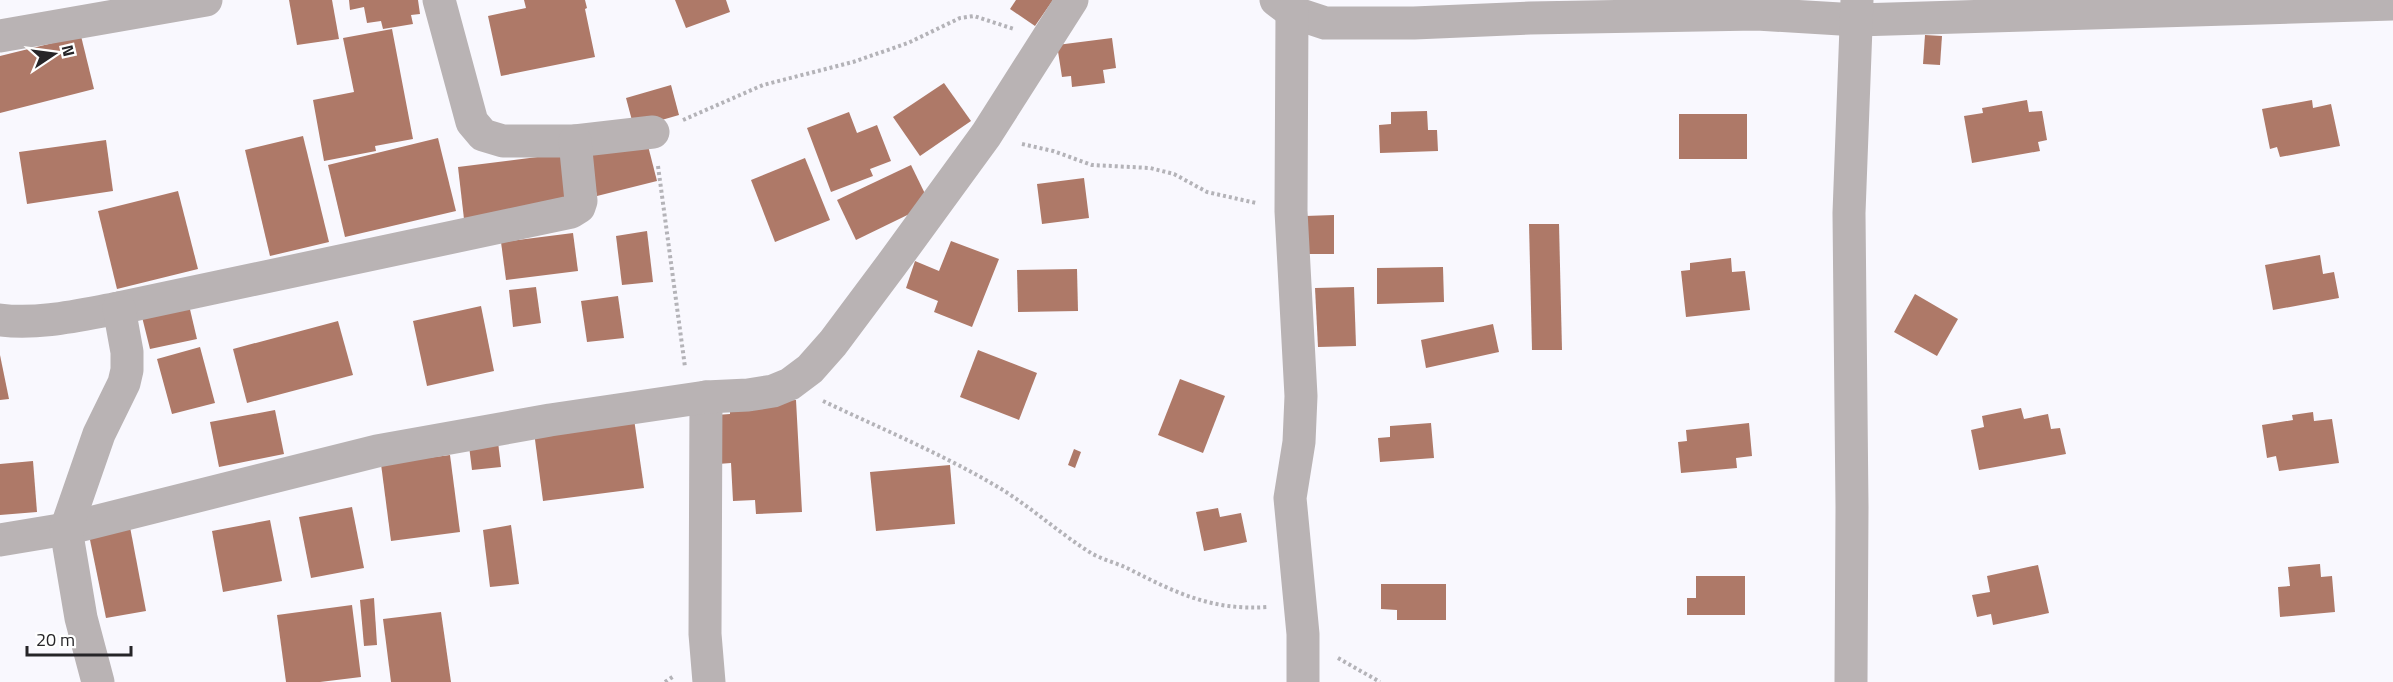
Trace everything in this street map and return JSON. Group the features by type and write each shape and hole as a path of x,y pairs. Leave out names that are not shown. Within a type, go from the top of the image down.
{"street":[{"path":"0,36 206,0"},
{"path":"439,0 472,122 483,135 503,141 575,141 653,132"},
{"path":"0,540 66,529 377,451 550,420 698,398 748,395 772,391 790,384 810,369 833,343 986,135 1072,0"},
{"path":"1303,682 1302,623 1290,498 1299,442 1301,396 1291,211 1284,6 1325,23 1414,23 1857,10 2393,4"},
{"path":"1851,682 1849,213 1857,10"},
{"path":"0,320 16,322 71,317 119,308 572,212 579,207 581,201 575,141"},
{"path":"98,682 81,618 66,529 99,434 126,376 128,352 119,308"},
{"path":"698,398 705,634 709,682"}],"path":[{"path":"698,398 653,132 662,125 673,125 763,86 854,62 908,43 960,18 974,16 1046,40"},
{"path":"986,135 1053,151 1092,165 1150,168 1174,174 1207,192 1291,211"},
{"path":"790,384 832,406 941,455 1000,488 1093,554 1169,590 1209,603 1245,609 1269,607 1302,623 1345,663 1380,682"}],"building":[{"path":"289,0 332,0 339,39 297,45"},
{"path":"349,0 418,0 420,14 411,15 413,24 383,29 381,21 367,23 364,7 350,10"},
{"path":"524,0 585,0 595,57 501,76 488,16 526,8"},
{"path":"675,0 726,0 730,12 686,28"},
{"path":"1016,0 1053,0 1035,26 1010,9"},
{"path":"392,29 413,139 375,146 376,151 324,161 313,100 354,92 343,38"},
{"path":"1925,35 1942,36 1940,65 1923,64"},
{"path":"81,36 94,89 0,113 0,56"},
{"path":"1112,38 1116,68 1103,70 1105,83 1072,87 1071,76 1062,77 1057,45"},
{"path":"944,83 971,121 920,156 893,117"},
{"path":"671,85 679,115 634,128 626,98"},
{"path":"2027,100 2029,112 2042,111 2047,140 2038,142 2040,151 1972,163 1964,116 1983,113 1982,108"},
{"path":"2312,100 2313,108 2331,104 2340,146 2280,157 2277,147 2270,149 2262,109"},
{"path":"1427,111 1428,130 1437,130 1438,151 1380,153 1379,125 1391,124 1391,112"},
{"path":"849,112 857,133 877,125 891,161 870,169 873,176 831,192 807,128"},
{"path":"1679,114 1747,114 1747,159 1679,159"},
{"path":"303,136 329,242 270,256 245,150"},
{"path":"438,138 456,211 345,237 328,165"},
{"path":"646,138 657,181 597,196 587,153"},
{"path":"106,140 113,191 27,204 19,152"},
{"path":"561,154 568,206 464,219 458,167"},
{"path":"805,158 830,220 775,242 751,180"},
{"path":"911,165 930,204 856,240 837,200"},
{"path":"1084,178 1089,218 1042,224 1037,184"},
{"path":"178,191 198,269 117,289 98,211"},
{"path":"1334,215 1334,254 1305,254 1305,216"},
{"path":"1529,224 1559,224 1562,350 1532,350"},
{"path":"647,231 653,282 622,285 616,236"},
{"path":"573,233 578,271 506,280 501,242"},
{"path":"951,241 999,259 972,327 934,312 938,301 906,288 915,261 939,271"},
{"path":"2320,255 2323,274 2334,272 2339,298 2273,310 2265,265"},
{"path":"1731,258 1732,272 1745,271 1750,310 1686,317 1681,271 1690,270 1690,263"},
{"path":"1443,267 1444,302 1377,304 1377,268"},
{"path":"1077,269 1078,311 1018,312 1017,270"},
{"path":"536,287 541,323 513,327 509,290"},
{"path":"1354,287 1356,346 1318,347 1315,288"},
{"path":"1915,294 1958,319 1937,356 1894,332"},
{"path":"618,296 624,338 587,342 581,301"},
{"path":"188,301 197,339 150,349 141,313"},
{"path":"481,306 494,371 427,386 413,321"},
{"path":"338,321 353,375 247,403 233,349"},
{"path":"1493,324 1499,352 1426,368 1421,340"},
{"path":"200,347 215,403 172,414 157,359"},
{"path":"978,350 1037,373 1019,420 960,397"},
{"path":"0,355 9,399 0,400"},
{"path":"1180,379 1225,396 1203,453 1158,435"},
{"path":"796,400 802,512 756,514 755,500 733,501 731,463 718,464 716,415 730,414 730,410 749,402"},
{"path":"2021,408 2024,419 2048,414 2051,429 2060,428 2066,454 1979,470 1971,430 1984,427 1982,416"},
{"path":"275,410 284,454 219,467 210,422"},
{"path":"2313,412 2314,421 2332,419 2339,463 2279,471 2276,456 2267,458 2262,425 2293,420 2292,415"},
{"path":"634,419 644,488 543,501 534,432"},
{"path":"1431,423 1434,458 1380,462 1378,438 1390,437 1390,426"},
{"path":"1749,423 1752,456 1736,458 1737,468 1681,473 1678,442 1687,441 1686,430"},
{"path":"498,442 501,467 472,470 469,446"},
{"path":"1074,449 1081,452 1075,468 1068,465"},
{"path":"450,455 460,532 391,541 381,464"},
{"path":"33,461 37,512 0,515 0,464"},
{"path":"950,465 955,524 876,531 870,472"},
{"path":"352,507 364,568 311,578 299,517"},
{"path":"1218,508 1220,517 1241,513 1247,542 1204,551 1196,512"},
{"path":"270,520 282,581 223,592 212,531"},
{"path":"511,525 519,584 490,587 483,530"},
{"path":"130,527 146,611 106,618 89,535"},
{"path":"2320,564 2321,577 2332,576 2335,612 2280,617 2278,587 2290,586 2288,567"},
{"path":"2038,565 2049,613 1993,625 1991,614 1977,617 1972,595 1990,592 1987,576"},
{"path":"1696,576 1745,576 1745,615 1687,615 1687,598 1696,598"},
{"path":"1381,584 1446,584 1446,620 1397,620 1397,610 1381,609"},
{"path":"374,598 377,645 364,646 360,600"},
{"path":"352,605 361,677 320,682 286,682 277,615"},
{"path":"441,612 451,682 391,682 383,619"}]}
